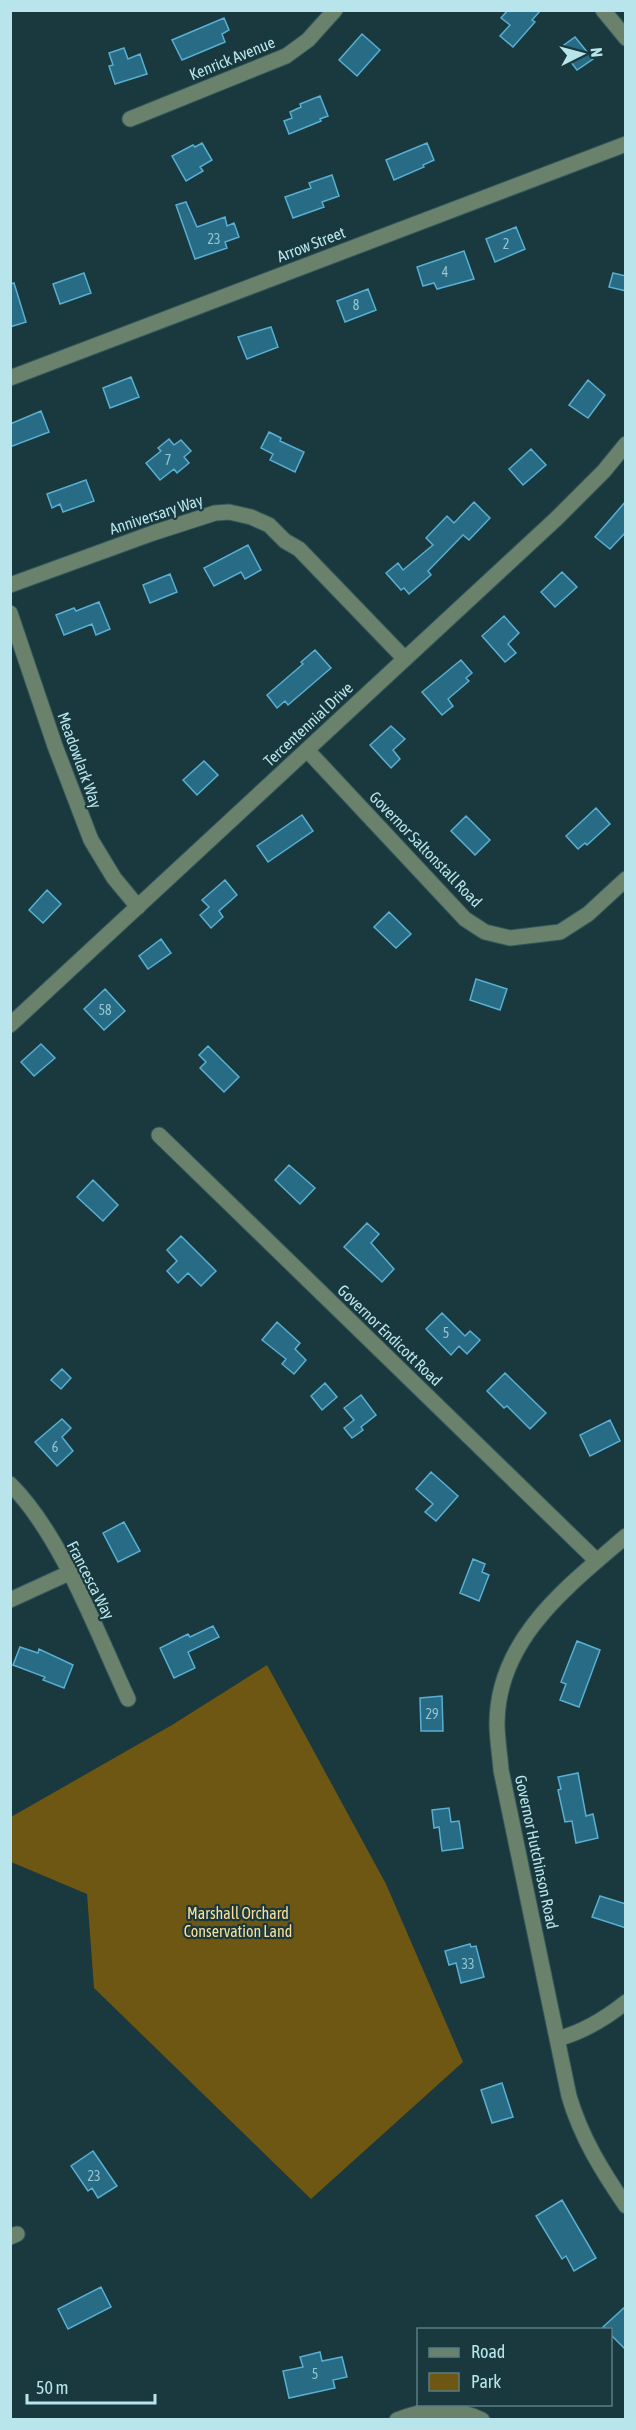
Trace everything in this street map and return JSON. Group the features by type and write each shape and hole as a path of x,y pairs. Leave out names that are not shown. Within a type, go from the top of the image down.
{"street":[{"name":"Kenrick Avenue","path":"130,119 286,56 308,40 335,10"},
{"path":"603,10 626,38"},
{"name":"Arrow Street","path":"10,378 626,144"},
{"name":"Tercentennial Drive","path":"10,1025 557,518 604,471 626,444"},
{"name":"Anniversary Way","path":"10,585 215,513 244,515 269,525 285,541 299,549 405,659"},
{"name":"Meadowlark Way","path":"10,613 55,746 91,840 114,878 138,907"},
{"name":"Governor Saltonstall Road","path":"307,750 465,919 485,932 510,938 560,932 588,914 626,879"},
{"name":"Governor Endicott Road","path":"159,1135 597,1561"},
{"name":"Francesca Way","path":"10,1484 35,1513 69,1573 128,1699"},
{"name":"Governor Hutchinson Road","path":"626,1536 550,1602 522,1638 503,1680 496,1723 501,1770 576,2120 599,2164 626,2206"},
{"path":"10,1600 69,1573"},
{"path":"557,2039 591,2026 626,2002"},
{"path":"397,2420 423,2412 444,2410 467,2413 482,2420"}],"green space":[{"name":"Marshall Orchard Conservation Land","path":"267,1665 386,1884 463,2062 311,2199 94,1988 87,1894 11,1862 11,1817 172,1725"}],"building":[{"path":"508,10 541,10 532,20 535,22 513,47 500,36 510,25 501,18"},
{"path":"224,18 229,30 222,34 225,42 182,60 172,40"},
{"path":"362,34 380,50 357,76 339,60"},
{"path":"575,37 593,59 577,70 560,48"},
{"path":"124,48 128,59 140,54 147,74 115,84 109,66 113,65 109,53"},
{"path":"320,96 328,116 289,134 284,121 292,118 290,112 301,107 300,104"},
{"path":"202,143 212,160 200,167 203,171 186,181 172,156"},
{"path":"427,143 434,160 394,180 386,160"},
{"path":"332,175 339,196 322,202 324,207 293,218 285,197 311,188 309,183"},
{"path":"186,202 197,227 225,217 227,226 234,223 239,237 225,242 227,248 195,259 176,205"},
{"path":"516,227 525,249 495,262 486,239"},
{"path":"464,251 474,279 437,289 434,283 423,286 417,267"},
{"path":"84,273 91,293 60,304 53,284"},
{"path":"613,273 626,276 626,291 609,287"},
{"path":"14,283 26,322 10,327 10,284"},
{"path":"368,289 376,310 345,322 337,301"},
{"path":"271,327 278,347 247,359 238,337"},
{"path":"131,377 139,397 110,408 103,388"},
{"path":"588,380 605,395 588,418 569,405"},
{"path":"41,411 49,432 10,447 10,424"},
{"path":"269,432 281,438 280,441 304,452 295,472 270,460 273,454 261,448"},
{"path":"169,439 174,445 181,440 191,451 184,457 189,463 177,473 174,469 160,480 146,463 161,451 158,448"},
{"path":"531,449 546,465 523,485 509,469"},
{"path":"86,480 94,501 63,512 60,504 52,508 47,494"},
{"path":"626,501 626,532 610,549 595,537"},
{"path":"474,502 490,518 469,540 463,535 428,571 431,575 409,594 404,588 401,590 386,573 398,563 403,570 433,545 426,538 447,516 454,523"},
{"path":"248,545 261,570 245,579 241,572 214,586 204,568"},
{"path":"562,572 577,587 555,607 541,592"},
{"path":"170,574 177,592 150,603 143,585"},
{"path":"99,602 110,629 96,635 92,624 64,635 56,615 74,608 76,611"},
{"path":"504,616 519,633 508,644 516,653 505,662 482,636"},
{"path":"315,650 331,668 288,705 285,701 277,708 267,695 303,664 301,662"},
{"path":"461,660 472,673 466,678 469,681 448,699 453,706 442,715 422,692"},
{"path":"391,726 405,739 393,750 400,759 391,768 370,745"},
{"path":"204,761 218,775 197,795 183,780"},
{"path":"596,808 610,824 587,845 585,843 578,849 566,836"},
{"path":"302,815 313,831 268,862 257,846"},
{"path":"466,816 490,840 475,855 451,831"},
{"path":"225,880 237,895 219,911 223,917 211,928 200,915 209,907 202,900"},
{"path":"47,890 61,904 43,923 29,910"},
{"path":"389,912 411,934 396,948 374,927"},
{"path":"161,939 171,953 148,969 139,956"},
{"path":"476,979 507,989 500,1010 470,1000"},
{"path":"105,989 125,1011 104,1030 84,1009"},
{"path":"41,1044 55,1058 34,1076 21,1062"},
{"path":"208,1046 239,1077 224,1092 200,1068 206,1062 199,1055"},
{"path":"289,1165 315,1188 300,1204 275,1180"},
{"path":"93,1180 118,1205 103,1221 77,1197"},
{"path":"367,1223 379,1234 371,1243 394,1269 382,1282 344,1247"},
{"path":"181,1236 216,1271 201,1286 188,1273 178,1283 167,1271 177,1261 167,1250"},
{"path":"442,1313 465,1336 470,1331 480,1340 467,1354 459,1346 451,1355 426,1329"},
{"path":"277,1322 300,1343 295,1349 306,1360 294,1374 282,1364 286,1359 262,1340"},
{"path":"62,1369 71,1378 61,1389 51,1380"},
{"path":"505,1373 546,1413 530,1429 507,1406 504,1408 487,1391"},
{"path":"325,1383 337,1397 322,1410 311,1396"},
{"path":"361,1395 376,1415 361,1427 363,1430 352,1438 344,1428 354,1420 344,1408"},
{"path":"62,1419 71,1428 62,1437 73,1451 57,1466 35,1442"},
{"path":"610,1420 620,1441 590,1456 580,1435"},
{"path":"431,1472 458,1496 436,1521 425,1512 433,1504 416,1489"},
{"path":"124,1522 140,1551 118,1562 103,1533"},
{"path":"473,1559 485,1564 482,1572 489,1575 479,1601 460,1593"},
{"path":"213,1626 219,1637 188,1652 195,1668 174,1678 160,1648 188,1634 190,1637"},
{"path":"577,1641 600,1650 579,1707 560,1700 566,1684 561,1682"},
{"path":"20,1647 38,1653 39,1649 73,1665 64,1688 43,1680 45,1677 13,1665"},
{"path":"442,1696 443,1731 421,1731 420,1698"},
{"path":"578,1773 586,1816 593,1814 598,1838 576,1843 572,1821 565,1822 558,1790 561,1789 558,1777"},
{"path":"449,1808 451,1822 459,1821 463,1848 442,1851 439,1827 434,1828 432,1810"},
{"path":"600,1896 626,1904 626,1928 592,1917"},
{"path":"470,1944 471,1947 476,1946 484,1977 461,1983 456,1963 449,1965 445,1951"},
{"path":"502,2083 513,2117 492,2123 481,2090"},
{"path":"93,2151 117,2186 98,2198 92,2188 88,2191 71,2166"},
{"path":"562,2200 596,2258 574,2271 566,2256 562,2259 536,2216"},
{"path":"101,2287 111,2307 68,2329 58,2309"},
{"path":"626,2306 626,2350 612,2336 612,2328 603,2327"},
{"path":"320,2352 322,2361 342,2357 347,2377 333,2380 335,2388 289,2398 283,2371 303,2367 300,2357"}]}
